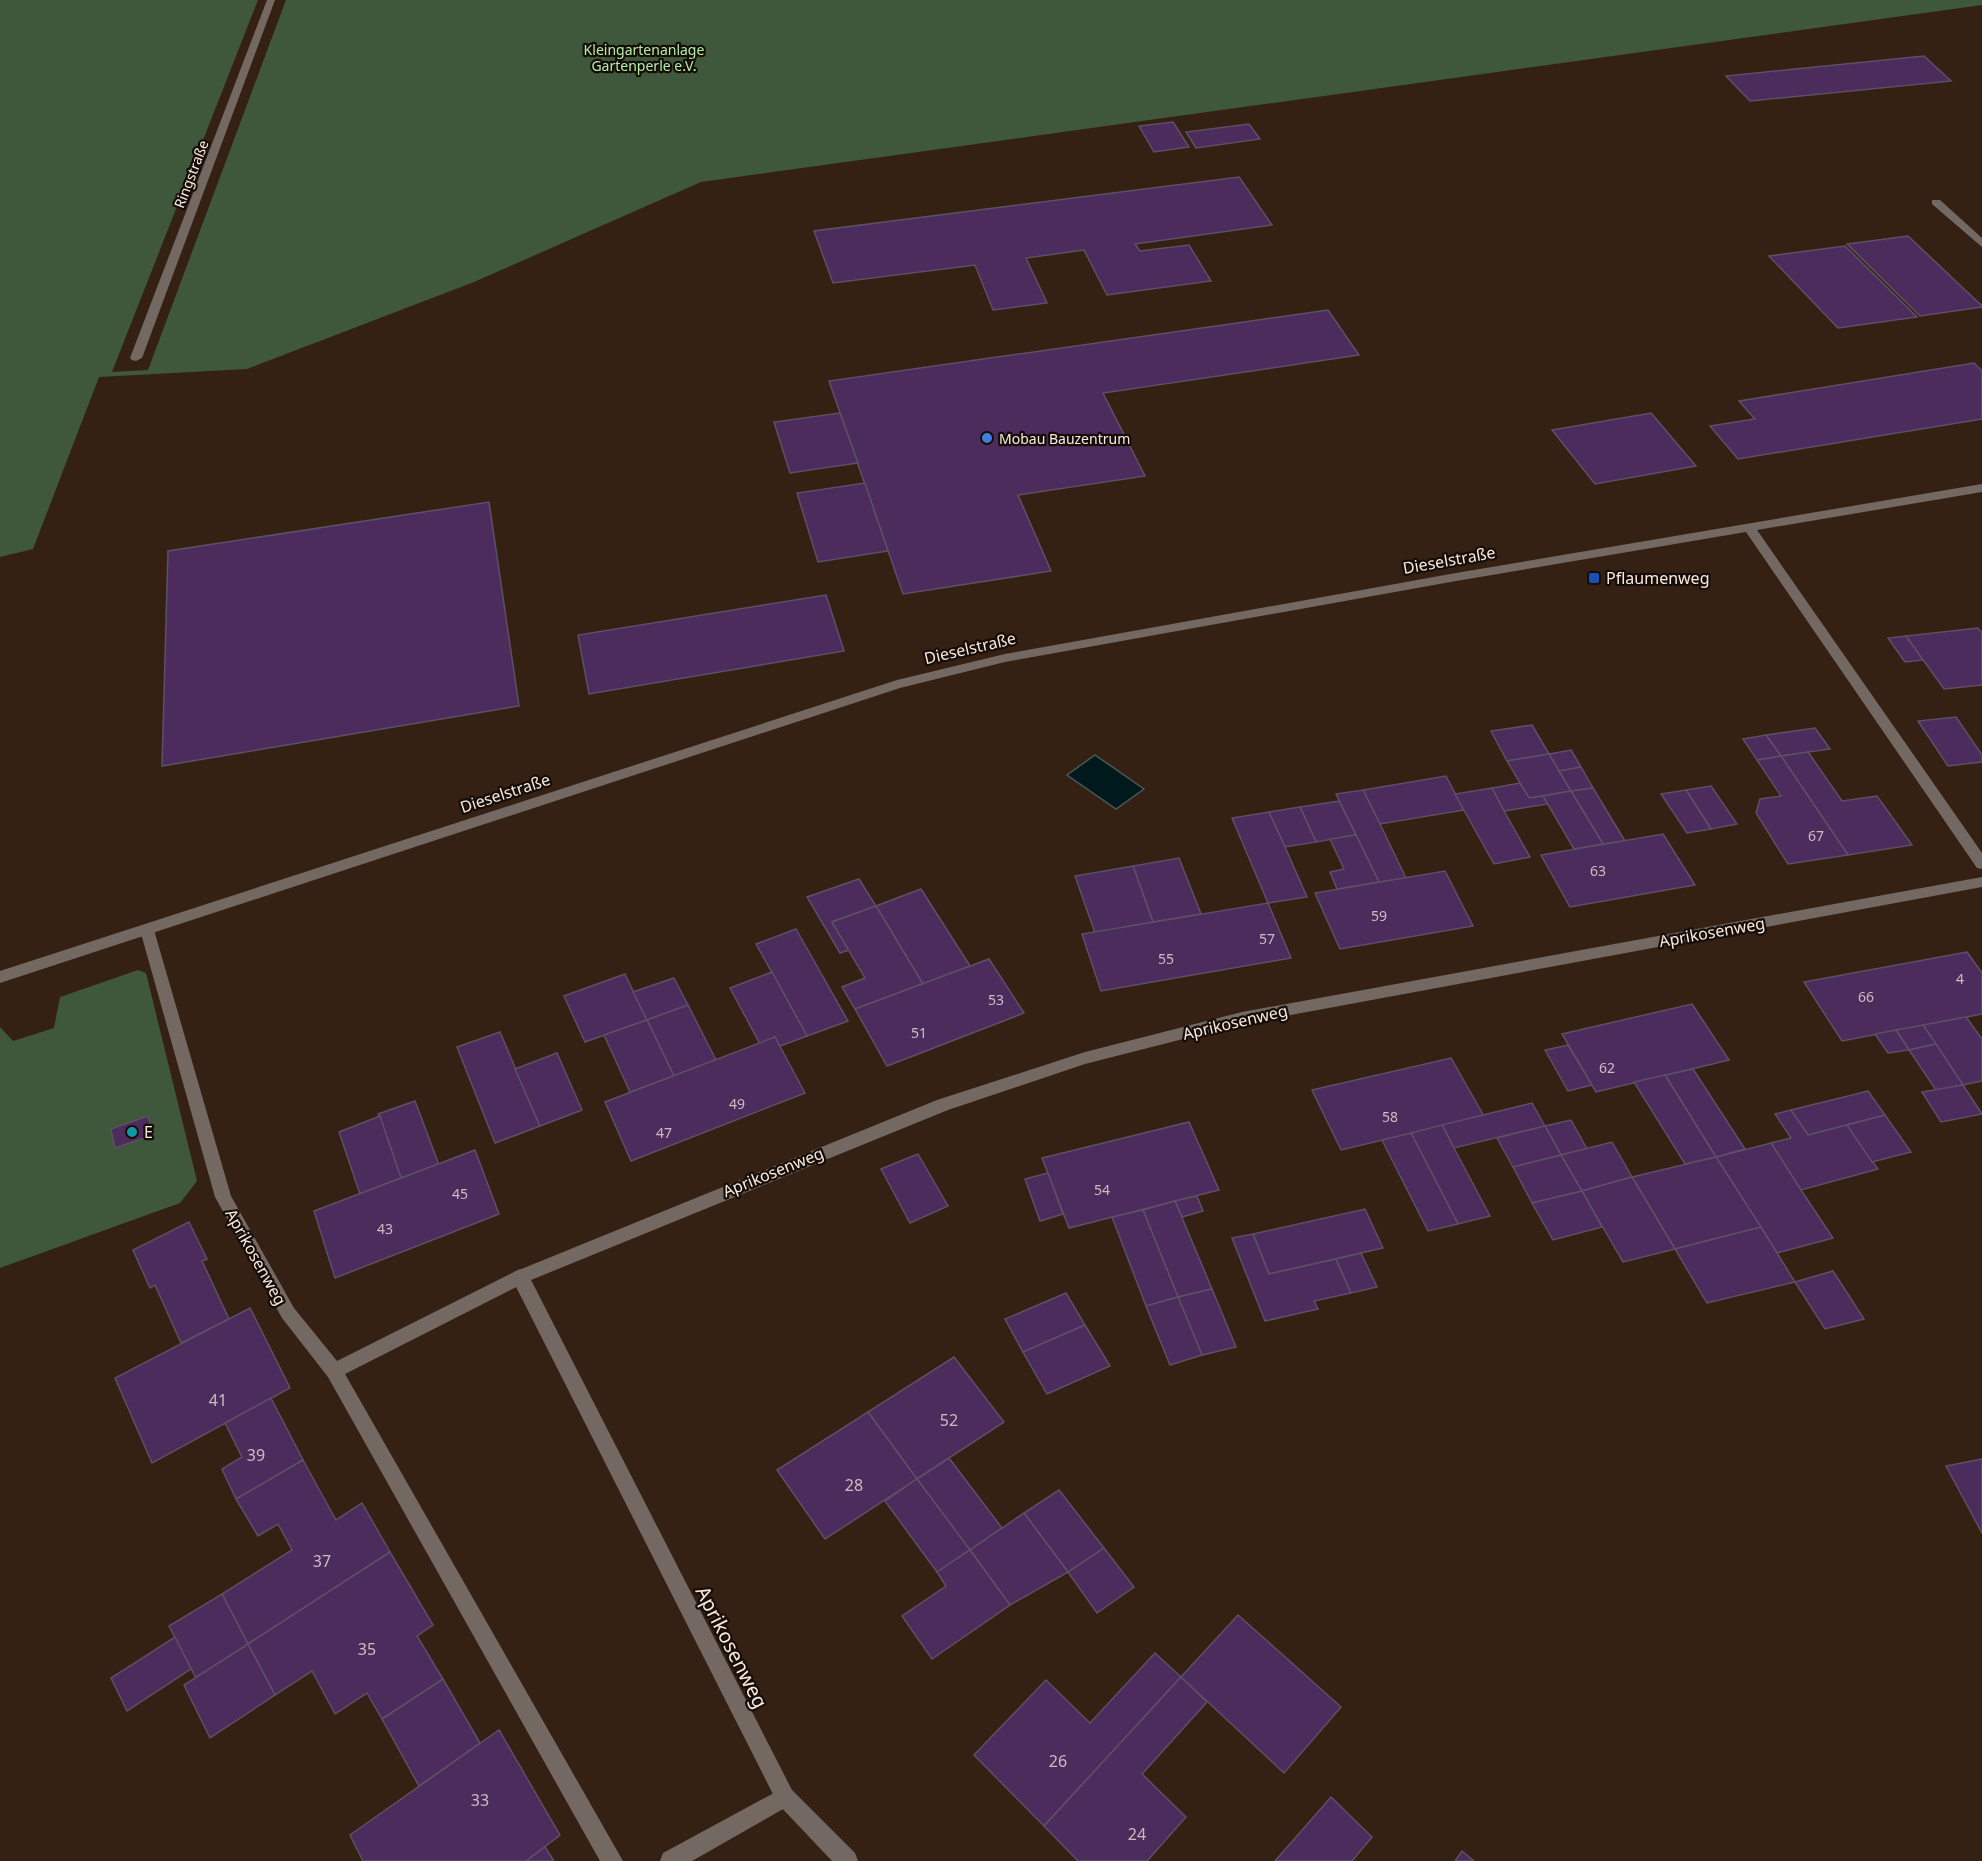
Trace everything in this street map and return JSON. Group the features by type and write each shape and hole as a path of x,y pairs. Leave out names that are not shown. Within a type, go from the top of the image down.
{"street":[{"name":"Ringstraße","path":"136,358 272,0"},
{"path":"1936,201 1982,244"},
{"name":"Dieselstraße","path":"0,977 897,684 1005,658 1444,579 1982,488"},
{"path":"1750,528 1982,864"},
{"name":"Aprikosenweg","path":"147,930 223,1197 288,1313 334,1371 520,1277 943,1105 1085,1058 1242,1018 1982,882"},
{"name":"Aprikosenweg","path":"520,1277 785,1797 847,1861"},
{"path":"334,1371 612,1861"},
{"path":"671,1861 785,1797"}],"green space":[{"name":"Kleingartenanlage Gartenperle e.V.","path":"0,0 258,0 112,372 148,370 286,0 1982,0 1982,5 701,182 474,282 247,369 99,377 33,549 0,557"},
{"path":"138,970 146,973 197,1181 180,1203 0,1268 0,1027 13,1041 54,1028 60,997"}],"water":[{"path":"1095,755 1144,789 1116,809 1067,775"}],"building":[{"path":"1924,56 1951,81 1750,101 1726,76"},
{"path":"1173,122 1189,147 1154,152 1139,126"},
{"path":"1249,124 1260,139 1196,148 1186,132"},
{"path":"1239,177 1272,225 1135,244 1140,251 1189,245 1211,281 1107,295 1084,250 1026,258 1047,303 993,310 975,265 833,283 814,231"},
{"path":"1908,236 1982,307 1920,316 1847,244"},
{"path":"1845,246 1917,317 1838,328 1769,256"},
{"name":"Mobau Bauzentrum","path":"1328,310 1359,355 1103,393 1145,476 1018,495 1051,571 903,594 829,381"},
{"path":"1974,363 1982,371 1982,419 1738,459 1710,426 1755,419 1739,401"},
{"path":"840,413 858,463 790,473 774,422"},
{"path":"1651,413 1696,466 1595,484 1552,430"},
{"path":"865,483 888,551 818,562 797,493"},
{"path":"489,502 519,706 162,766 168,551"},
{"path":"826,595 844,651 589,694 578,635"},
{"path":"1978,628 1982,633 1982,685 1944,689 1906,636"},
{"path":"1906,636 1923,660 1905,662 1888,638"},
{"path":"1956,717 1982,755 1982,762 1948,766 1918,721"},
{"path":"1532,725 1549,754 1507,761 1491,731"},
{"path":"1815,728 1830,749 1781,756 1766,735"},
{"path":"1766,735 1781,756 1757,760 1743,739"},
{"path":"1571,750 1581,767 1559,771 1549,754"},
{"path":"1808,752 1842,801 1877,796 1912,845 1848,855 1781,756"},
{"path":"1549,754 1571,791 1529,798 1507,761"},
{"path":"1781,756 1848,855 1788,864 1756,813 1760,799 1781,796 1757,760"},
{"path":"1581,767 1593,788 1571,791 1559,771"},
{"path":"1446,776 1464,810 1380,824 1363,790"},
{"path":"1520,783 1529,798 1543,796 1548,804 1504,811 1492,788"},
{"path":"1711,786 1737,824 1711,829 1686,790"},
{"path":"1492,788 1530,857 1494,864 1455,794"},
{"path":"1593,788 1625,841 1603,844 1571,791"},
{"path":"1363,790 1406,878 1379,882 1336,794"},
{"path":"1686,790 1711,829 1687,833 1661,794"},
{"path":"1571,791 1603,844 1574,849 1543,796"},
{"path":"1339,801 1356,835 1316,842 1300,807"},
{"path":"1300,807 1316,842 1285,847 1269,812"},
{"path":"1269,812 1307,897 1268,903 1232,818"},
{"path":"1663,834 1695,885 1570,907 1541,855"},
{"path":"1356,835 1379,882 1337,889 1330,872 1344,869 1330,839"},
{"path":"1179,858 1201,914 1153,922 1133,866"},
{"path":"1133,866 1153,922 1095,933 1075,876"},
{"path":"1445,871 1473,926 1340,949 1315,893"},
{"path":"859,879 876,906 832,922 849,950 840,953 807,897"},
{"path":"921,889 970,966 923,984 876,906"},
{"path":"1268,903 1291,958 1101,991 1082,934"},
{"path":"876,906 923,984 855,1009 842,987 865,978 832,922"},
{"path":"796,929 848,1021 807,1036 756,944"},
{"path":"1967,952 1982,973 1982,1014 1842,1041 1804,982"},
{"path":"989,959 1024,1013 887,1066 855,1009"},
{"path":"772,972 807,1036 780,1046 775,1037 760,1044 730,988"},
{"path":"625,974 647,1020 585,1042 564,996"},
{"path":"674,978 688,1005 647,1020 633,992"},
{"path":"1692,1004 1729,1060 1596,1092 1562,1034"},
{"path":"688,1005 716,1060 674,1076 647,1020"},
{"path":"1966,1017 1982,1039 1982,1081 1963,1085 1923,1025"},
{"path":"647,1020 674,1076 630,1092 604,1035"},
{"path":"1923,1025 1936,1044 1909,1050 1896,1030"},
{"path":"1896,1030 1909,1050 1888,1053 1875,1034"},
{"path":"500,1032 540,1126 495,1143 457,1047"},
{"path":"775,1037 805,1093 631,1161 605,1102"},
{"path":"1936,1044 1963,1085 1936,1090 1909,1050"},
{"path":"1568,1045 1592,1085 1568,1091 1545,1050"},
{"path":"557,1053 582,1110 540,1126 515,1069"},
{"path":"1451,1058 1484,1116 1341,1150 1312,1090"},
{"path":"1693,1069 1745,1149 1716,1157 1665,1075"},
{"path":"1665,1075 1716,1157 1685,1164 1634,1082"},
{"path":"1963,1085 1982,1114 1941,1122 1922,1092"},
{"path":"1868,1091 1885,1115 1808,1135 1791,1110"},
{"path":"415,1101 439,1165 401,1178 378,1114"},
{"path":"1532,1103 1545,1126 1454,1148 1442,1125"},
{"path":"1791,1110 1808,1135 1847,1125 1878,1169 1801,1190 1771,1143 1791,1138 1775,1114"},
{"path":"1885,1115 1911,1152 1872,1162 1847,1125"},
{"name":"E","path":"148,1116 153,1135 115,1148 111,1129"},
{"path":"380,1116 401,1178 360,1194 339,1132"},
{"path":"1571,1120 1587,1149 1561,1155 1545,1126"},
{"path":"1189,1122 1219,1190 1069,1228 1042,1158"},
{"path":"1442,1125 1490,1216 1458,1224 1411,1133"},
{"path":"1545,1126 1561,1155 1513,1167 1497,1138"},
{"path":"1411,1133 1458,1224 1428,1231 1382,1140"},
{"path":"1612,1142 1632,1177 1582,1191 1561,1155"},
{"path":"1771,1143 1833,1238 1777,1253 1716,1157"},
{"path":"475,1150 499,1214 335,1278 314,1211"},
{"path":"918,1154 948,1206 910,1223 881,1169"},
{"path":"1561,1155 1582,1191 1532,1203 1513,1167"},
{"path":"1716,1157 1761,1227 1675,1249 1632,1177"},
{"path":"1048,1173 1063,1214 1040,1221 1025,1179"},
{"path":"1632,1177 1675,1249 1623,1262 1582,1191"},
{"path":"1582,1191 1602,1227 1553,1240 1532,1203"},
{"path":"1197,1196 1203,1211 1182,1217 1175,1201"},
{"path":"1175,1201 1212,1289 1178,1297 1143,1210"},
{"path":"1365,1209 1383,1248 1269,1274 1253,1234"},
{"path":"1143,1210 1178,1297 1146,1306 1112,1217"},
{"path":"189,1222 207,1259 202,1261 229,1319 181,1343 155,1285 150,1288 133,1250"},
{"path":"1761,1227 1795,1282 1707,1303 1675,1249"},
{"path":"1253,1234 1269,1274 1336,1259 1351,1293 1314,1301 1318,1309 1265,1321 1232,1238"},
{"path":"1361,1253 1377,1287 1351,1293 1336,1259"},
{"path":"1833,1271 1864,1319 1825,1329 1795,1282"},
{"path":"1212,1289 1236,1347 1202,1355 1178,1297"},
{"path":"1066,1293 1085,1325 1023,1352 1005,1319"},
{"path":"1178,1297 1202,1355 1170,1365 1146,1306"},
{"path":"250,1308 290,1388 152,1463 115,1378"},
{"path":"1085,1325 1110,1366 1047,1394 1023,1352"},
{"path":"954,1357 1004,1422 917,1479 868,1412"},
{"path":"271,1398 303,1460 236,1499 222,1469 242,1457 225,1423"},
{"path":"868,1412 917,1479 825,1539 777,1470"},
{"path":"949,1458 1002,1528 970,1550 917,1479"},
{"path":"1982,1459 1982,1533 1946,1466"},
{"path":"303,1460 336,1520 362,1503 390,1552 248,1644 222,1594 292,1550 278,1524 258,1536 236,1499"},
{"path":"917,1479 970,1550 937,1572 885,1501"},
{"path":"1059,1490 1104,1548 1068,1572 1024,1513"},
{"path":"1024,1513 1068,1572 1010,1605 970,1550"},
{"path":"1104,1548 1134,1587 1097,1613 1068,1572"},
{"path":"970,1550 1010,1605 932,1659 902,1616 946,1586 937,1572"},
{"path":"390,1552 433,1625 417,1636 443,1679 382,1719 367,1693 335,1714 312,1671 275,1695 248,1644"},
{"path":"222,1594 248,1644 196,1678 169,1626"},
{"path":"1238,1615 1341,1707 1284,1773 1181,1677"},
{"path":"175,1637 191,1669 127,1711 111,1678"},
{"path":"248,1644 275,1695 210,1738 184,1685"},
{"path":"1155,1653 1181,1677 1044,1826 974,1755 1046,1680 1090,1723"},
{"path":"1181,1677 1207,1702 1142,1774 1186,1817 1147,1861 1078,1861 1044,1826"},
{"path":"443,1679 480,1743 419,1786 382,1719"},
{"path":"499,1730 560,1835 526,1861 363,1861 350,1835"},
{"path":"1331,1797 1372,1837 1352,1861 1275,1861"},
{"path":"545,1847 554,1861 526,1861"},
{"path":"1462,1851 1474,1861 1455,1861"}],"place":[{"name":"Mobau Bauzentrum","path":"987,438"},
{"name":"Pflaumenweg","path":"1594,578"},
{"name":"E","path":"132,1132"}]}
